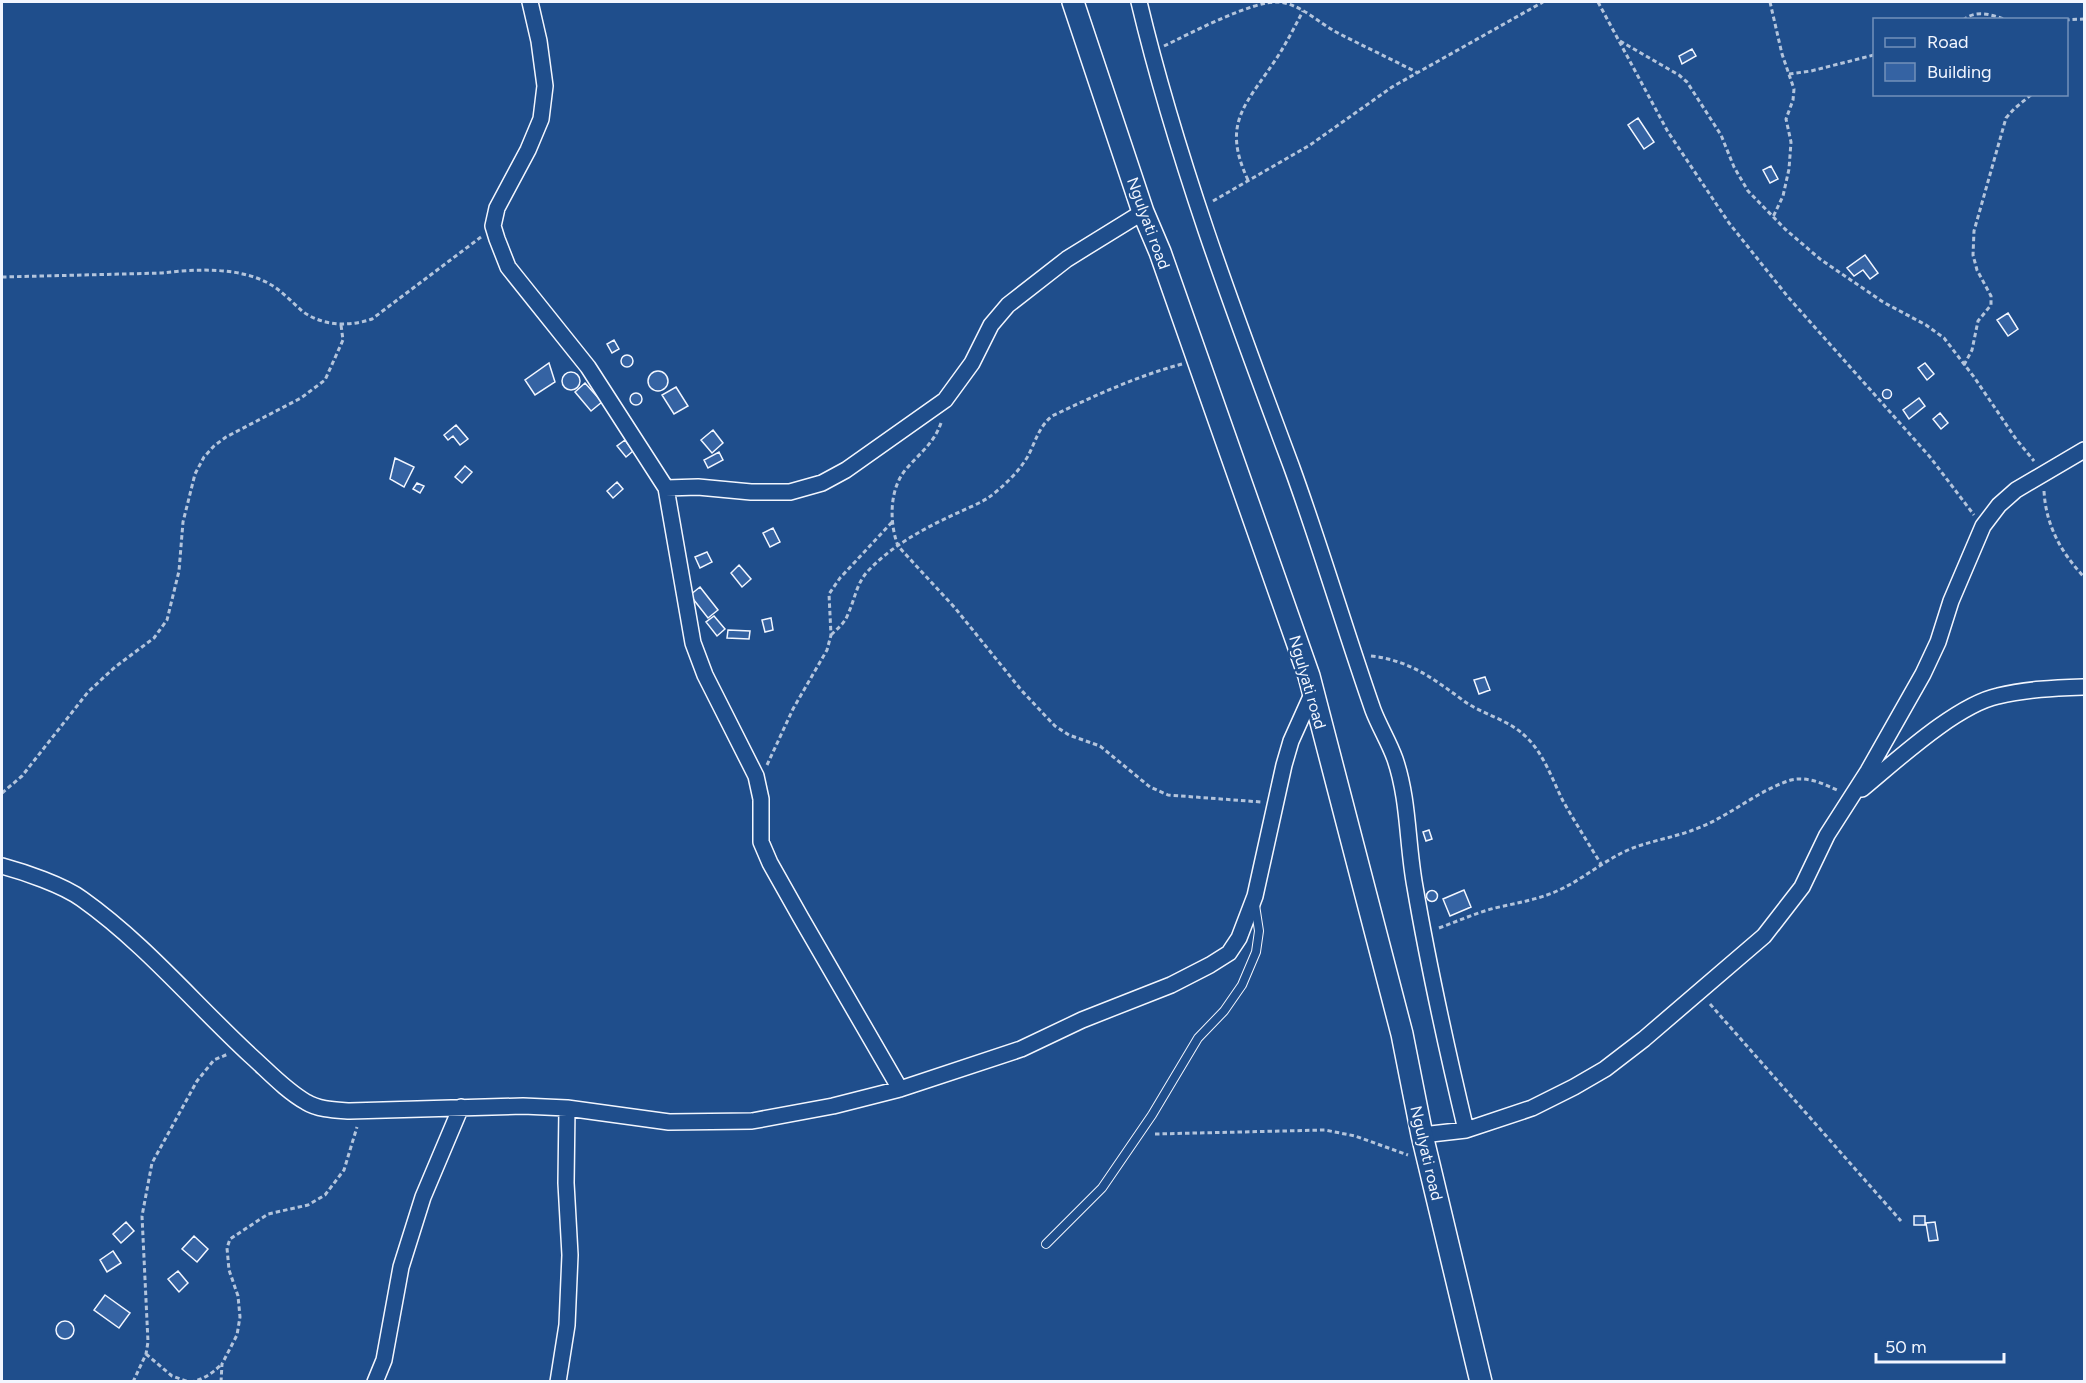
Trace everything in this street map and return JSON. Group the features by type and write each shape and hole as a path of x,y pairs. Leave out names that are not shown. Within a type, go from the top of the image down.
{"main road":[{"name":"Ngulyati road","path":"1073,2 1143,212 1160,252 1309,675 1402,1034 1422,1135 1481,1382"}],"street":[{"path":"530,2 539,41 544,86 541,119 528,150 497,208 493,226 508,267 588,367 666,488 693,643 705,675 758,782 761,799 762,842 770,862 900,1089"},
{"path":"1139,2 1151,52 1199,210 1259,383 1326,564 1375,714 1394,757 1403,790 1410,858 1423,934 1466,1130"},
{"path":"666,488 699,487 751,492 790,492 822,483 846,470 945,400 972,363 991,325 1008,305 1067,260 1143,212"},
{"path":"1422,1135 1466,1130 1532,1108 1605,1069 1644,1039 1764,936 1802,887 1827,835 1923,674 1938,642 1951,601 1983,526 2016,490 2085,450"},
{"path":"1852,796 1964,709 1996,696 2049,688 2085,687"},
{"path":"2,866 25,872 80,897 137,944 211,1019 288,1089 307,1103 324,1109 360,1111 461,1107 567,1108 669,1122 752,1121 833,1106 900,1089 1021,1049 1082,1020 1171,986 1229,953 1239,938 1254,900 1291,741 1313,692"},
{"path":"375,1382 384,1360 401,1267 423,1197 461,1107"},
{"path":"558,1382 567,1325 570,1255 566,1183 567,1108"}],"lane":[{"path":"1046,1244 1102,1188 1139,1134 1198,1038 1224,1011 1242,985 1256,952 1259,931 1254,900"}],"path":[{"path":"1151,52 1208,24 1257,5 1278,2 1303,11 1334,31 1418,73"},
{"path":"1199,210 1310,145 1392,87 1543,2"},
{"path":"1598,2 1668,132 1729,223 1788,297 1930,457 1983,526"},
{"path":"1770,2 1782,54 1794,89 1793,100 1786,119 1791,142 1789,169 1783,196 1773,217"},
{"path":"1248,180 1240,163 1237,148 1236,133 1240,115 1278,56 1303,11"},
{"path":"1966,18 1978,13 1999,18"},
{"path":"2068,20 2085,19"},
{"path":"1620,40 1680,75 1687,82 1721,135 1734,168 1748,190 1773,217 1820,259 1883,302 1926,325 1944,338 2030,458 2044,473 2049,522 2056,540 2085,577"},
{"path":"1789,74 1811,72 1873,56"},
{"path":"1964,364 1970,357 1978,321 1991,305 1991,296 1977,270 1973,255 1974,231 2006,118 2030,96"},
{"path":"2,276 162,273 188,270 240,273 267,282 312,318 341,325 358,324 372,319 464,251 493,226"},
{"path":"2,793 22,776 88,692 115,667 154,638 167,620 179,571 183,522 195,474 204,457 226,437 301,398 325,380 343,340 341,325"},
{"path":"831,635 848,615 855,592 866,574 911,537 988,498 1002,486 1028,456 1038,432 1052,416 1157,371 1198,360"},
{"path":"945,400 938,432 927,448 902,474 897,486 892,504 898,546 955,608 1022,691 1055,726 1069,735 1100,746 1150,787 1168,795 1275,803"},
{"path":"758,782 793,710 827,650 831,635 830,594 840,578 893,522"},
{"path":"1354,654 1384,657 1436,679 1470,705 1525,735 1536,750 1563,801 1601,864"},
{"path":"1423,934 1479,913 1536,899 1558,891 1630,849 1694,830 1790,781 1802,779 1817,781 1852,796"},
{"path":"1699,992 1901,1221"},
{"path":"133,1382 146,1354 148,1342 142,1216 152,1163 197,1081 214,1060 244,1049"},
{"path":"146,1354 172,1376 189,1382 200,1381 222,1364 237,1335 240,1317 238,1296 229,1270 227,1248 230,1239 268,1214 309,1205 325,1195 344,1170 353,1144 360,1111"},
{"path":"1139,1134 1325,1130 1384,1145 1429,1164"},
{"path":"221,1382 222,1364"}],"building":[{"path":"1692,49 1696,56 1682,64 1679,56"},
{"path":"1638,118 1654,142 1644,149 1628,125"},
{"path":"1771,166 1778,179 1770,183 1763,170"},
{"path":"1865,255 1878,273 1870,279 1863,270 1854,276 1847,268"},
{"path":"2008,313 2018,329 2008,336 1997,320"},
{"path":"614,340 619,349 612,353 607,344"},
{"path":"629,355 633,361 629,367 625,367 621,359"},
{"path":"549,363 555,382 535,395 525,380"},
{"path":"1925,363 1934,374 1927,380 1918,368"},
{"path":"658,371 665,374 668,381 665,388 658,391 651,388 648,381 651,374"},
{"path":"567,372 575,372 580,377 578,388 567,390 562,385 562,377"},
{"path":"585,383 602,402 591,411 575,392"},
{"path":"676,387 688,406 674,414 662,395"},
{"path":"1887,390 1891,394 1887,398 1883,394"},
{"path":"638,393 641,394 641,404 634,405 631,404 630,397 631,394"},
{"path":"1919,398 1925,406 1909,419 1903,410"},
{"path":"1940,413 1948,423 1941,429 1933,419"},
{"path":"456,425 468,439 460,445 453,436 448,440 444,435"},
{"path":"713,430 723,443 712,453 701,440"},
{"path":"625,440 633,451 626,457 617,446"},
{"path":"719,452 723,460 708,468 704,460"},
{"path":"395,458 414,467 404,487 390,479"},
{"path":"465,466 472,472 462,483 455,477"},
{"path":"617,482 623,489 613,498 607,491"},
{"path":"417,483 424,486 420,493 413,489"},
{"path":"773,528 780,542 770,547 763,533"},
{"path":"707,552 712,562 700,568 695,557"},
{"path":"739,565 751,579 742,587 731,573"},
{"path":"700,587 718,610 708,618 690,595"},
{"path":"714,616 725,629 717,636 706,622"},
{"path":"771,618 773,630 765,632 762,620"},
{"path":"728,630 750,631 749,639 727,638"},
{"path":"1485,677 1490,690 1479,694 1474,680"},
{"path":"1429,830 1432,839 1426,841 1423,832"},
{"path":"1432,890 1438,896 1432,902 1426,896"},
{"path":"1464,890 1471,907 1450,916 1443,899"},
{"path":"1914,1216 1925,1216 1925,1225 1914,1225"},
{"path":"126,1222 134,1231 121,1243 113,1234"},
{"path":"1935,1222 1938,1240 1929,1241 1926,1223"},
{"path":"194,1236 208,1249 197,1262 182,1249"},
{"path":"113,1251 121,1263 107,1272 100,1260"},
{"path":"178,1271 188,1283 179,1292 168,1279"},
{"path":"105,1295 130,1313 119,1328 94,1310"},
{"path":"65,1321 71,1324 74,1330 71,1336 65,1339 59,1336 56,1330 59,1324"}]}
